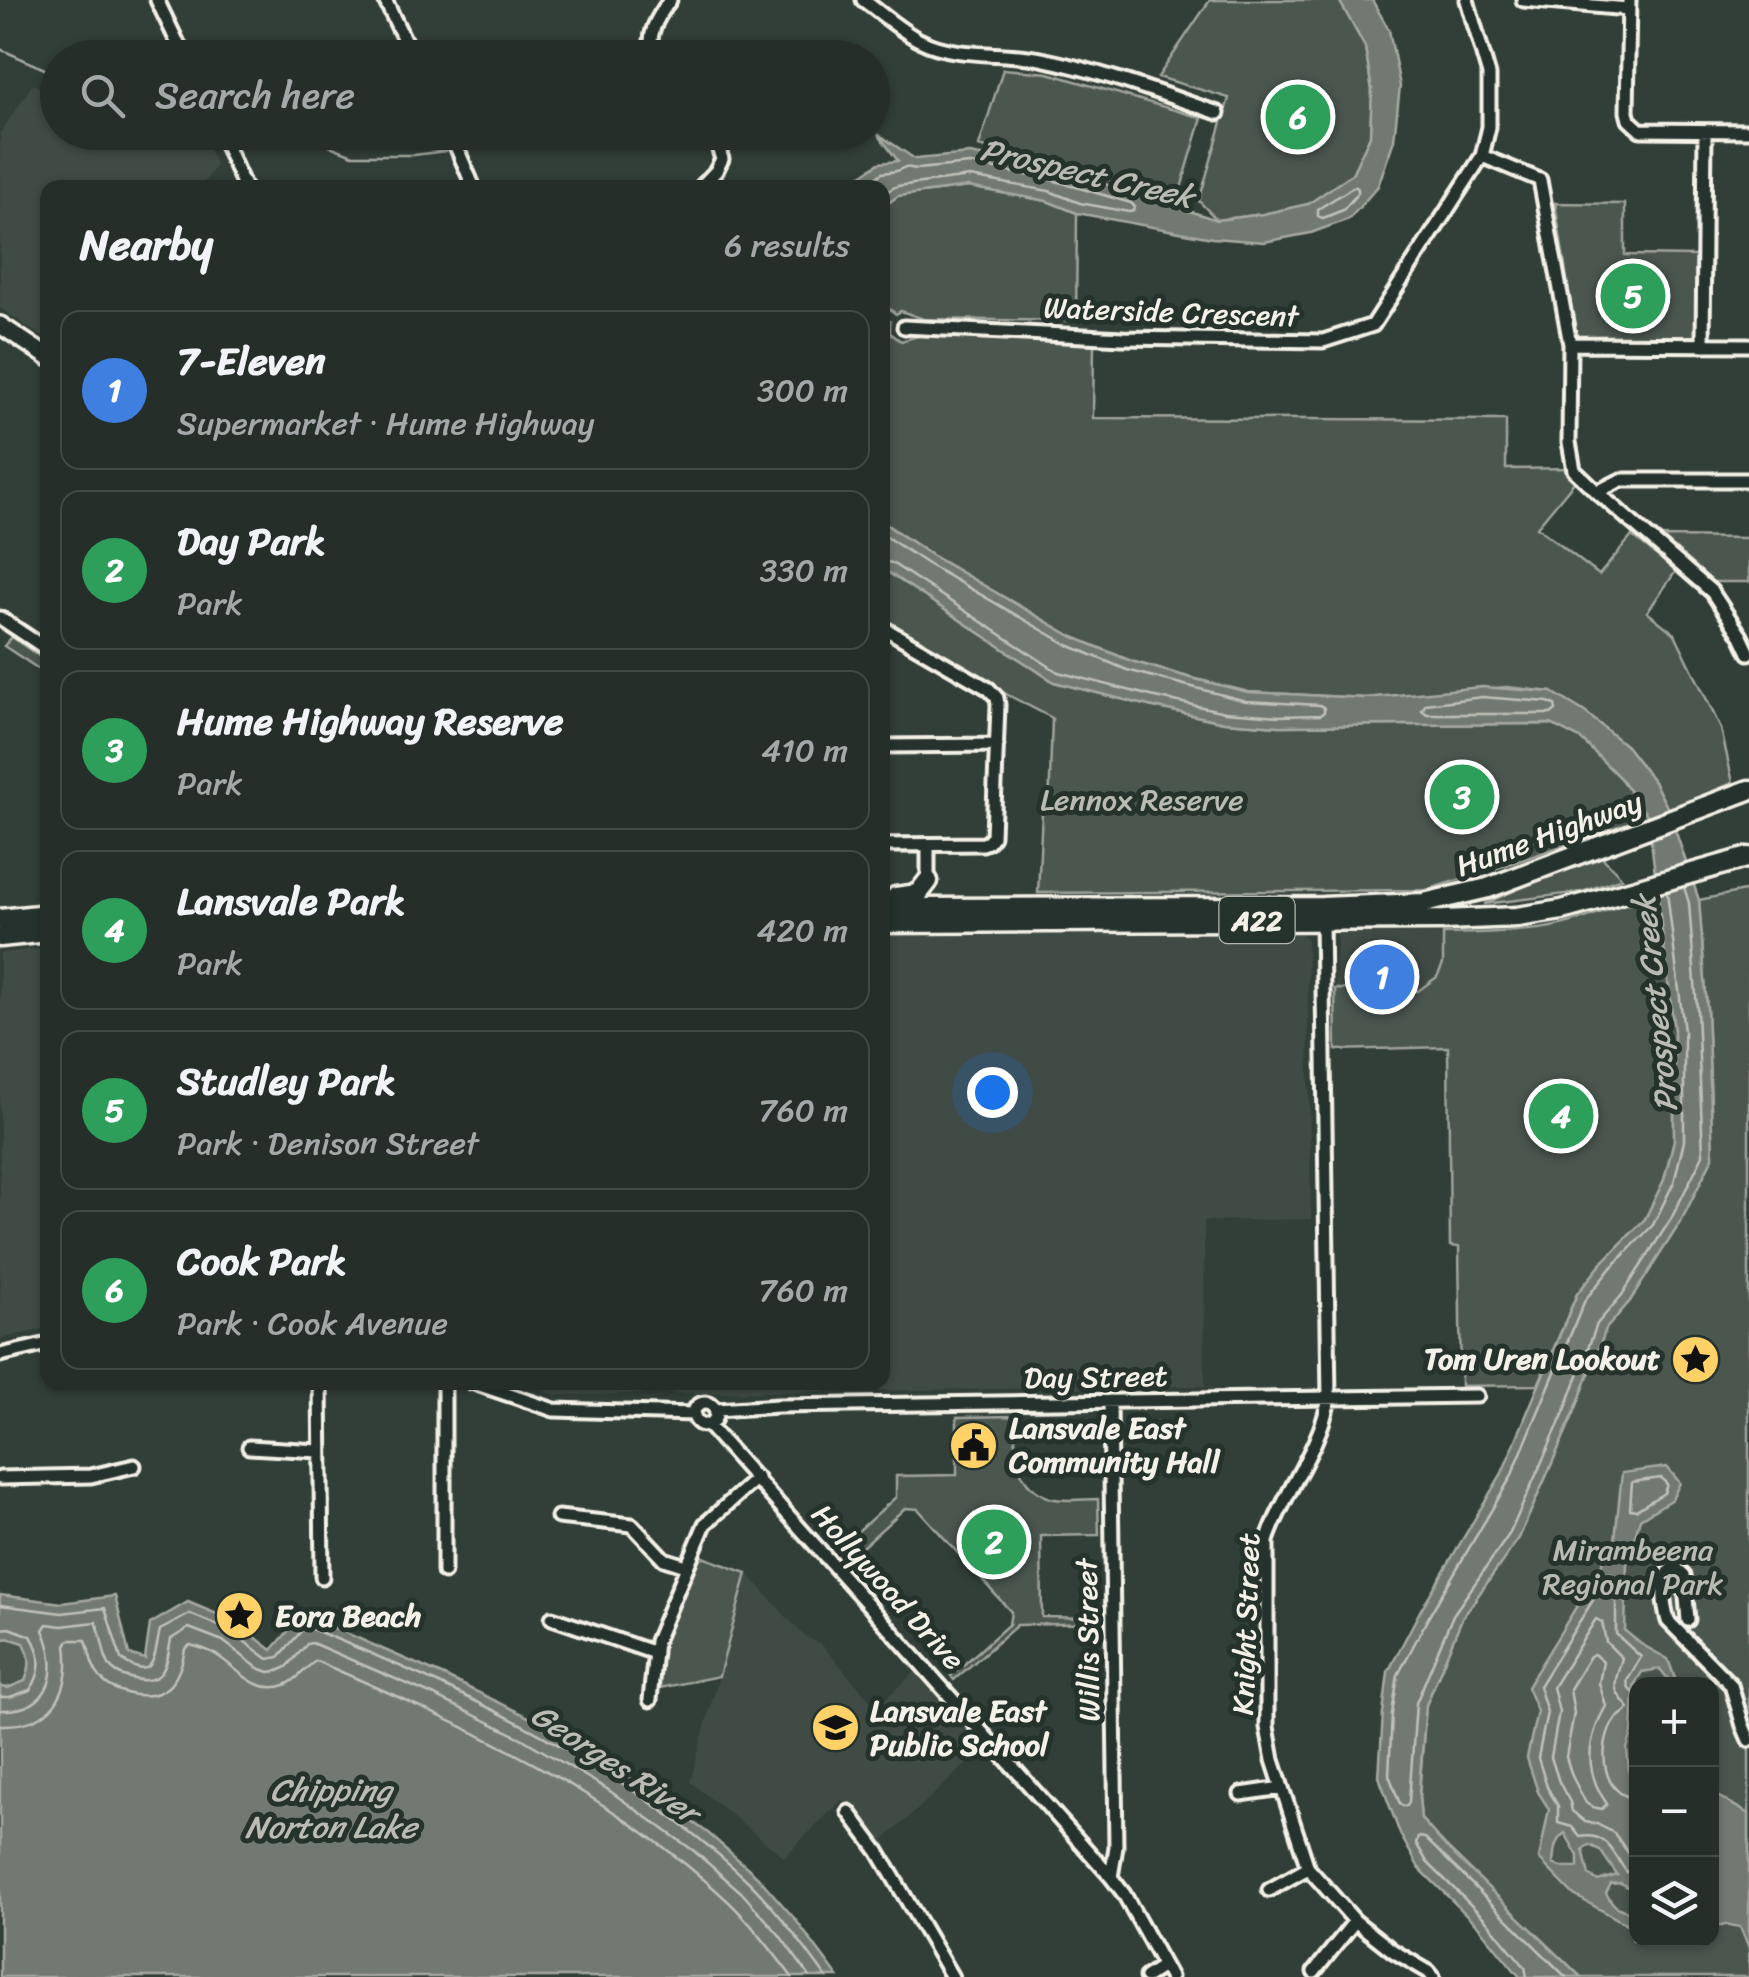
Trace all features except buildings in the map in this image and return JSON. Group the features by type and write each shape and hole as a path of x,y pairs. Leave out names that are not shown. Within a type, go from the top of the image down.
{"highway":[{"name":"Hume Highway","path":"890,908 1424,903 1488,888 1749,790"},
{"name":"Hume Highway","path":"890,923 1517,917 1628,893 1749,857"},
{"path":"928,881 935,897 947,907"},
{"path":"890,896 915,896 928,881"},
{"path":"0,919 40,915"},
{"path":"0,937 40,933"}],"main road":[{"path":"0,325 40,351"}],"street":[{"path":"158,0 177,40"},
{"path":"385,0 404,40"},
{"path":"650,40 652,28 670,0"},
{"path":"863,0 920,40 935,45 1073,66 1218,113"},
{"name":"Waterside Crescent","path":"904,326 1123,338 1323,341 1373,324 1482,156 1490,127 1489,74 1467,0"},
{"path":"1523,0 1629,4 1627,112 1640,130 1749,131"},
{"path":"1703,345 1705,131"},
{"path":"228,150 241,180"},
{"path":"458,150 471,180"},
{"path":"707,180 720,165 720,150"},
{"path":"1482,156 1540,180 1570,344 1568,442 1574,470 1712,592 1749,654"},
{"path":"1570,344 1749,345"},
{"path":"1597,492 1620,480 1749,480"},
{"path":"0,618 40,645"},
{"path":"890,632 989,689 997,698 993,836 982,844 890,845"},
{"path":"890,746 996,745"},
{"path":"928,844 928,881"},
{"name":"Knight Street","path":"1322,920 1330,1398 1325,1422 1275,1516 1267,1542 1267,1728 1273,1760 1308,1868 1355,1922 1433,1977"},
{"path":"0,1355 40,1346"},
{"path":"320,1390 322,1577"},
{"path":"444,1390 444,1572"},
{"path":"495,1390 554,1410 694,1414"},
{"name":"Day Street","path":"716,1410 1477,1396"},
{"name":"Willis Street","path":"1110,1401 1116,1847 1111,1877"},
{"path":"703,1403 716,1410 716,1417 708,1425 698,1423 694,1414 703,1403"},
{"name":"Hollywood Drive","path":"708,1425 1111,1877 1167,1971"},
{"path":"250,1447 320,1451"},
{"path":"0,1478 90,1476 134,1466"},
{"path":"650,1700 656,1641 704,1524 756,1478"},
{"path":"558,1517 632,1525 664,1559 686,1566"},
{"path":"1688,1620 1684,1575 1674,1566 1664,1578 1668,1621 1731,1685 1749,1740"},
{"path":"552,1618 655,1653"},
{"path":"1241,1794 1282,1788"},
{"path":"849,1812 878,1851 952,1977"},
{"path":"1269,1890 1308,1868"},
{"path":"1314,1972 1355,1922"},
{"path":"1146,1977 1167,1971"}],"shaded area":[{"path":"33,84 40,88 40,150 209,150 216,165 206,180 40,180 40,335 0,308 0,133"},
{"path":"1337,933 1443,934 1443,964 1437,977 1418,991 1335,989"},
{"path":"1302,934 1307,940 1311,1219 1204,1221 1205,1386 557,1395 542,1390 890,1390 890,936"},
{"path":"40,949 40,1330 0,1339 0,953"},
{"name":"Lansvale East Public School","path":"747,1573 804,1636 821,1644 876,1707 915,1672 984,1748 883,1841 843,1799 784,1857 690,1782"}],"green space":[{"path":"1210,0 1339,0 1365,47 1372,90 1370,136 1352,174 1309,204 1217,220 1199,201 1229,98 1158,77"},
{"path":"1003,69 1048,73 1202,118 1178,198 979,146"},
{"path":"968,187 1047,201 1077,213 1076,321 923,319 901,311 896,314 890,309 890,202 898,196"},
{"path":"1555,203 1625,204 1625,255 1697,256 1696,336 1576,337"},
{"path":"890,333 901,341 925,334 1094,343 1093,418 1506,420 1506,469 1570,468 1575,481 1537,527 1599,575 1632,536 1676,571 1647,612 1675,634 1721,729 1733,783 1668,809 1654,782 1626,746 1552,692 1507,687 1365,698 1248,692 1131,661 1073,637 890,527"},
{"path":"1657,537 1749,538 1749,582 1710,582"},
{"name":"Lennox Reserve","path":"890,574 1054,682 1149,706 1224,722 1279,726 1551,724 1582,740 1620,778 1648,816 1426,890 1038,893 1042,812 1049,811 1052,718 890,626"},
{"path":"12,637 40,657 40,670 4,646"},
{"path":"1598,853 1622,878 1582,892 1484,904"},
{"name":"Mirambeena Regional Park","path":"1749,890 1749,1977 1581,1977 1421,1819 1419,1796 1426,1705 1462,1618 1519,1538 1606,1328 1630,1301 1680,1223 1713,1157 1699,900"},
{"path":"1657,894 1674,1030 1674,1140 1664,1180 1645,1219 1577,1294 1538,1385 1461,1386 1459,1247 1450,1246 1448,1047 1336,1050 1335,989 1418,991 1437,977 1443,964 1443,934 1545,928"},
{"path":"1015,1416 1018,1465 1028,1484 1050,1498 1098,1499 1099,1535 1041,1536 1042,1617 1099,1618 1100,1623 1017,1625 954,1680 951,1676 1009,1624 1011,1612 918,1509 905,1508 848,1560 838,1549 896,1497 896,1476 957,1475 957,1417"},
{"path":"697,1555 747,1573 719,1676 660,1688 662,1643"},
{"path":"0,1640 25,1643 30,1662 25,1681 8,1688 0,1687"}],"water":[{"name":"Prospect Creek","path":"1339,0 1372,0 1389,30 1400,86 1394,140 1378,186 1349,219 1311,233 1264,242 1212,238 1077,213 1047,201 968,187 898,196 890,202 890,180 854,180 879,163 898,161 890,150 890,142 915,159 970,154 1054,170 1217,220 1308,204 1352,174 1370,136 1372,90 1365,47"},
{"name":"Prospect Creek","path":"890,527 1073,637 1131,661 1187,677 1248,692 1365,698 1482,687 1552,692 1585,712 1626,746 1654,782 1668,809 1699,900 1713,1157 1680,1223 1630,1301 1606,1329 1519,1538 1462,1618 1426,1705 1420,1776 1421,1819 1581,1977 1520,1977 1478,1926 1419,1868 1400,1834 1379,1777 1388,1672 1502,1473 1577,1294 1645,1219 1664,1180 1674,1140 1674,1030 1648,816 1620,778 1582,740 1551,724 1280,726 1224,722 1054,682 890,574"},
{"path":"1667,1467 1680,1483 1672,1499 1640,1519 1627,1564 1625,1631 1668,1659 1674,1677 1666,1677 1660,1669 1629,1677 1629,1888 1621,1883 1611,1884 1606,1893 1618,1907 1629,1911 1629,1925 1574,1895 1539,1859 1549,1809 1538,1792 1527,1758 1537,1711 1527,1687 1615,1539 1622,1473","holes":["1565,1833 1578,1856 1578,1867 1553,1864 1557,1843","1589,1845 1600,1850 1617,1875 1598,1881 1589,1875 1583,1849"]},
{"name":"Chipping Norton Lake","path":"0,1595 62,1603 115,1596 129,1654 145,1659 150,1624 188,1602 234,1621 272,1650 303,1614 444,1676 531,1718 619,1770 708,1833 757,1876 838,1977 0,1977 0,1687 25,1681 29,1662 24,1643 0,1640"},
{"path":"1719,1797 1749,1814 1749,1948 1740,1927 1719,1926"}],"waterway":[{"path":"0,49 40,67"},
{"path":"340,150 353,155 446,151"}],"place":[{"name":"Cook Park","path":"1298,117"},
{"name":"Studley Park","path":"1633,296"},
{"name":"Hume Highway Reserve","path":"1462,797"},
{"name":"7-Eleven","path":"1382,977"},
{"name":"Lansvale Park","path":"1561,1116"},
{"name":"Tom Uren Lookout","path":"1695,1359"},
{"name":"Lansvale East Community Hall","path":"974,1445"},
{"name":"Day Park","path":"994,1542"},
{"name":"Eora Beach","path":"240,1616"},
{"name":"Lansvale East Public School","path":"835,1728"}],"water label":[{"name":"Georges River","path":"615,1763"}]}
